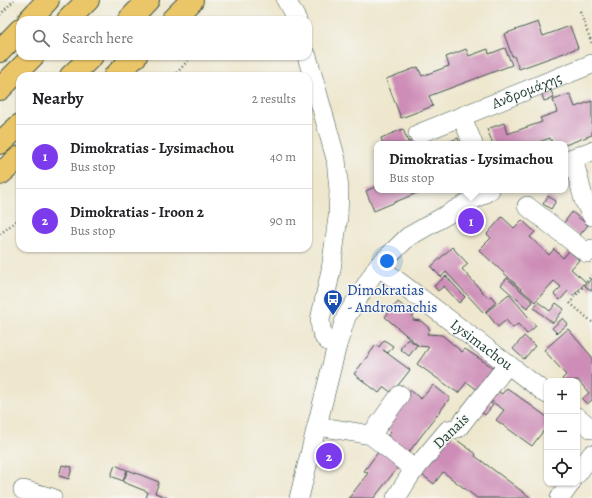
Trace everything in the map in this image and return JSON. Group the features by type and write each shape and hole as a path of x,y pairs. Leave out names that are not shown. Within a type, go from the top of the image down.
{"highway":[{"path":"33,16 48,0"},
{"path":"72,16 88,0"},
{"path":"133,16 148,0"},
{"path":"176,16 192,0"},
{"path":"0,51 16,34"},
{"path":"17,72 29,60"},
{"path":"75,72 88,60"},
{"path":"119,72 132,60"},
{"path":"0,89 16,73"},
{"path":"0,143 16,129"},
{"path":"0,174 16,160"}],"street":[{"path":"286,0 294,16"},
{"path":"308,60 312,72"},
{"name":"Ανδρομάχης","path":"418,134 592,64"},
{"path":"312,74 336,159 339,190 338,217 331,270 320,320 324,337 328,341 337,345"},
{"path":"462,117 472,141"},
{"path":"592,151 569,160 584,200 592,216"},
{"path":"299,498 337,345 346,317 378,266 408,237 485,193"},
{"path":"527,206 587,253 592,249"},
{"name":"Lysimachou","path":"378,266 544,392"},
{"name":"Danais","path":"396,498 414,470 448,430 458,428 508,364"},
{"path":"371,435 400,395"},
{"path":"580,419 592,429"},
{"path":"317,426 371,435 414,470"},
{"path":"580,470 592,454"},
{"path":"560,498 569,486"},
{"path":"23,490 52,498"}],"path":[{"path":"0,15 14,0"},
{"path":"580,12 592,44"},
{"path":"178,72 188,60"},
{"path":"0,234 16,221"},
{"path":"592,275 570,303 592,322"}],"building":[{"path":"538,22 543,36 570,26 578,48 519,69 514,56 512,56 504,34"},
{"path":"505,48 512,65 429,96 433,106 401,118 386,79 418,67 422,76 449,66 446,57 466,49 469,56 488,49 489,54"},
{"path":"550,88 554,98 544,101 541,91"},
{"path":"570,94 575,107 592,101 592,135 568,144 568,141 552,141 550,138 542,141 492,141 487,129 504,123 507,134 542,122 540,118 557,112 553,100"},
{"path":"403,129 408,141 382,141 381,138"},
{"path":"417,138 418,141 410,141"},
{"path":"458,138 459,141 450,141"},
{"path":"374,187 374,193 417,193 374,211 366,191"},
{"path":"548,196 556,201 551,209 543,204"},
{"path":"572,212 588,225 579,236 563,224"},
{"path":"502,217 514,228 522,220 535,232 530,237 549,255 554,249 563,258 569,251 579,260 571,269 586,282 573,296 568,291 560,300 554,294 561,287 554,281 535,302 479,250 491,238 487,234"},
{"path":"452,247 468,264 462,269 488,298 491,296 496,302 484,313 446,272 441,277 431,267"},
{"path":"446,276 465,297 459,303 444,286 438,291 434,286"},
{"path":"507,278 533,302 527,308 501,285"},
{"path":"592,278 592,291 585,286"},
{"path":"509,294 536,326 527,334 518,324 513,328 506,320 498,327 486,312"},
{"path":"398,302 413,314 413,320 421,321 430,329 427,334 442,335 462,352 465,349 501,373 483,394 467,382 458,393 417,364 429,347 419,346 385,317"},
{"path":"538,302 550,311 556,303 564,309 553,323 534,308"},
{"path":"563,318 568,324 557,333 552,328"},
{"path":"568,329 592,357 592,400 587,404 582,399 589,393 580,382 580,378 563,378 566,375 544,350"},
{"path":"524,336 535,346 524,359 513,349"},
{"path":"408,339 417,345 409,356 400,349"},
{"path":"384,340 393,346 388,353 383,350 410,370 392,393 384,387 379,393 354,374 376,345 379,347"},
{"path":"433,385 450,398 406,456 385,440 391,432 382,425 410,390 421,399"},
{"path":"507,388 544,415 544,430 532,446 496,420 504,410 488,399 495,389 502,394"},
{"path":"486,400 493,405 485,415 478,409"},
{"path":"450,435 476,454 475,456 531,498 477,498 443,472 434,484 421,474"},
{"path":"382,447 402,462 374,498 349,498 368,473 364,471"},
{"path":"62,465 72,467 69,479 59,476"},
{"path":"115,465 127,470 123,481 111,476"},
{"path":"128,470 159,482 155,493 168,498 146,498 148,492 123,482"}],"place":[{"name":"Dimokratias - Lysimachou","path":"471,221"},
{"name":"Dimokratias - Andromachis","path":"333,316"},
{"name":"Dimokratias - Iroon 2","path":"329,456"}]}
